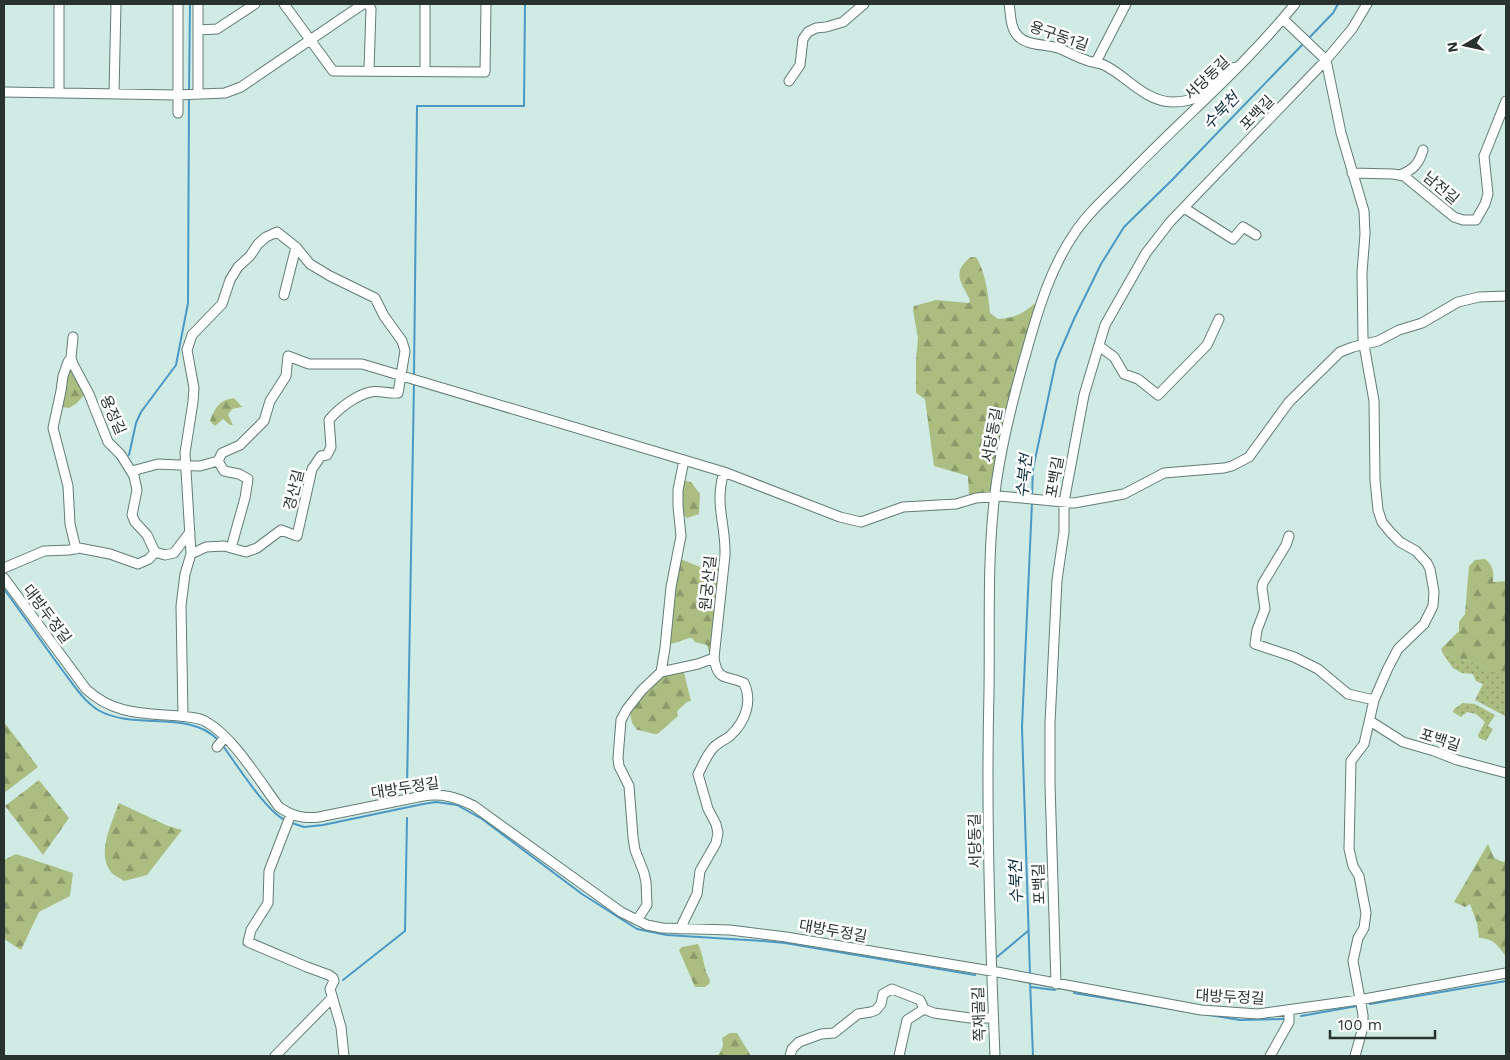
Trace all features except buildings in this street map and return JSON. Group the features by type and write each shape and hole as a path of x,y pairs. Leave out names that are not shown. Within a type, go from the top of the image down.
{"street":[{"path":"59,93 60,4"},
{"path":"114,93 116,4"},
{"path":"178,4 178,114"},
{"path":"198,4 198,94"},
{"path":"198,30 218,29 255,4"},
{"path":"284,4 333,71 485,72 486,4"},
{"path":"4,92 177,95 225,93 241,87 363,4"},
{"path":"368,4 371,9 369,70"},
{"path":"425,4 425,71"},
{"path":"789,81 800,65 803,39 808,32 816,28 843,22 864,4"},
{"name":"용구동1길","path":"1010,4 1013,29 1017,36 1024,41 1056,47 1110,68 1157,100 1186,101 1199,96 1206,91 1218,74 1238,67"},
{"name":"용구동1길","path":"1096,62 1126,4"},
{"name":"서당동길","path":"995,972 987,746 989,691 988,603 997,497 1006,426 1037,315 1058,260 1075,231 1254,52 1295,4"},
{"name":"포백길","path":"1056,984 1050,723 1057,590 1064,532 1061,502 1084,395 1105,326 1141,261 1170,222 1352,29 1367,4"},
{"path":"1283,19 1324,58 1341,133 1364,211 1362,273 1364,344 1374,401 1375,480 1378,510 1382,522 1391,533 1400,542 1416,551 1426,563 1430,569 1434,592 1430,615 1419,630 1398,648 1388,668 1374,700 1364,744 1351,761 1349,849 1353,866 1359,876 1366,913 1364,928 1358,938 1353,962 1363,1027 1355,1056"},
{"name":"남전길","path":"1352,173 1400,175 1409,179 1454,217 1463,220 1476,220 1488,194 1488,182 1484,163 1486,151 1506,101"},
{"path":"1400,175 1410,171 1417,164 1422,150"},
{"path":"1184,208 1233,239 1244,227 1256,235"},
{"name":"경산길","path":"183,716 181,606 185,574 191,554 185,453 194,388 186,354 192,335 222,304 238,267 250,256 258,244 266,237 277,232 296,247 310,264 375,298 384,316 402,341 409,379 398,393 390,394 372,391 355,399 328,420 331,447 327,455 321,456 312,469 297,536 281,530 257,548 246,552 224,546 206,547 191,554"},
{"path":"284,295 296,247"},
{"path":"132,471 158,464 200,466 218,461 222,453 240,445 264,421 270,402 286,376 288,356 309,364 362,364 724,472 840,517 861,522 903,507 956,504 976,498 997,497 1074,503 1124,494 1164,473 1224,468 1242,462 1254,450 1289,402 1335,356 1345,350 1378,341 1399,330 1422,323 1458,302 1479,297 1506,296"},
{"path":"1099,346 1114,357 1124,374 1138,379 1158,395 1207,345 1219,319"},
{"path":"73,337 71,358 63,376 53,428 68,486 70,524 76,549"},
{"name":"용정길","path":"71,358 89,394 108,442 121,455 132,471 137,490 132,515 135,522 147,535 155,552"},
{"path":"661,672 671,587 681,536 678,490 684,460"},
{"path":"218,461 224,471 238,474 248,479 245,498 231,548"},
{"name":"원궁산길","path":"714,658 725,554 725,538 719,500 724,472"},
{"path":"4,568 44,551 79,548 110,554 138,564 149,559 155,552 165,555 174,553 190,532"},
{"path":"1289,536 1286,545 1276,559 1262,586 1265,609 1257,630 1255,644 1294,657 1318,669 1348,694 1374,700"},
{"name":"대방두정길","path":"4,578 86,689 99,700 120,710 183,716 207,722 224,738 289,819 318,817 423,796 446,795 453,797 474,806 621,912 637,920 662,928 730,930 786,937 995,972 1201,1010 1258,1014 1359,1000 1506,973"},
{"path":"637,920 646,905 646,882 635,850 630,792 619,766 621,720 642,690 661,672 698,664 714,658 716,670 722,677 744,683 747,689 746,712 739,726 723,742 713,748 698,774 708,809 716,824 718,833 716,843 700,871 697,894 680,929"},
{"name":"포백길","path":"1370,720 1403,742 1457,760 1506,773"},
{"path":"216,747 224,738"},
{"path":"289,819 269,871 268,903 251,930 248,942 331,976 334,982 330,989 340,1027 344,1056"},
{"name":"쪽재골길","path":"995,972 993,1018 995,1056"},
{"path":"790,1056 792,1049 799,1042 821,1034 834,1033 858,1014 876,1010 881,1004 883,994 892,989 920,1000 924,1009 934,1014 970,1018 993,1018"},
{"path":"274,1056 332,998"},
{"path":"899,1056 907,1020 924,1009"},
{"path":"1270,1056 1289,1022 1289,1011"}],"green space":[{"path":"971,257 976,257 982,270 990,313 998,319 1019,314 1038,301 1002,430 991,491 986,495 969,496 968,476 934,466 925,399 916,393 918,338 913,310 914,306 936,300 969,303 970,300 961,282 960,272 965,262"},
{"path":"71,364 85,394 77,403 69,408 63,407 56,402"},
{"path":"234,398 242,407 232,409 228,415 233,425 230,425 223,419 215,426 210,421 216,408 225,400"},
{"path":"682,480 691,482 700,494 699,514 687,518 681,513"},
{"path":"678,558 710,571 719,564 712,654 709,652 707,645 695,642 692,638 668,644"},
{"path":"1485,559 1492,569 1493,582 1506,581 1506,678 1472,662 1443,654 1441,649 1459,631 1459,622 1465,614 1469,566 1475,560"},
{"path":"1443,654 1472,662 1506,677 1505,716 1475,700 1483,684 1476,681 1473,674 1462,673 1453,668"},
{"path":"684,673 691,701 687,702 677,711 678,716 657,734 637,730 632,723 630,712 635,701 661,674"},
{"path":"1463,703 1475,704 1495,715 1488,726 1493,729 1486,741 1479,738 1478,735 1485,722 1476,714 1467,712 1461,717 1453,712 1454,709"},
{"path":"4,722 38,767 4,793"},
{"path":"39,780 69,818 43,855 5,806"},
{"path":"119,803 168,826 182,830 147,875 124,881 111,872 105,856 109,829"},
{"path":"1488,844 1494,858 1503,862 1506,860 1506,957 1495,943 1488,939 1479,938 1477,923 1470,904 1465,907 1454,902"},
{"path":"16,854 73,873 70,896 39,912 21,950 4,939 4,860"},
{"path":"698,944 710,981 705,987 695,987 679,950 682,947"},
{"path":"730,1033 737,1033 751,1056 718,1056 723,1046 722,1038"}],"waterway":[{"path":"189,91 190,4"},
{"path":"414,376 417,106 524,106 525,4"},
{"name":"수북천","path":"1308,39 1333,13 1338,4"},
{"name":"수북천","path":"1032,497 1033,469 1056,361 1101,264 1124,227 1303,44"},
{"path":"129,455 136,423 141,412 176,365 188,303 189,98"},
{"path":"407,788 414,383"},
{"name":"수북천","path":"1030,974 1022,727 1032,502"},
{"path":"4,589 77,690 92,706 112,716 192,725 206,731 218,740"},
{"path":"223,746 261,798 277,815 285,820"},
{"path":"292,823 304,827 323,825 436,802 457,805 482,819 582,894 637,929 667,935 785,943 975,975"},
{"path":"343,980 405,931 407,818"},
{"path":"997,957 1028,931"},
{"name":"수북천","path":"1030,981 1033,1056"},
{"path":"1370,1004 1506,981"},
{"path":"1031,987 1055,990"},
{"path":"1074,993 1240,1020 1284,1019"},
{"path":"1301,1016 1357,1006"}]}
